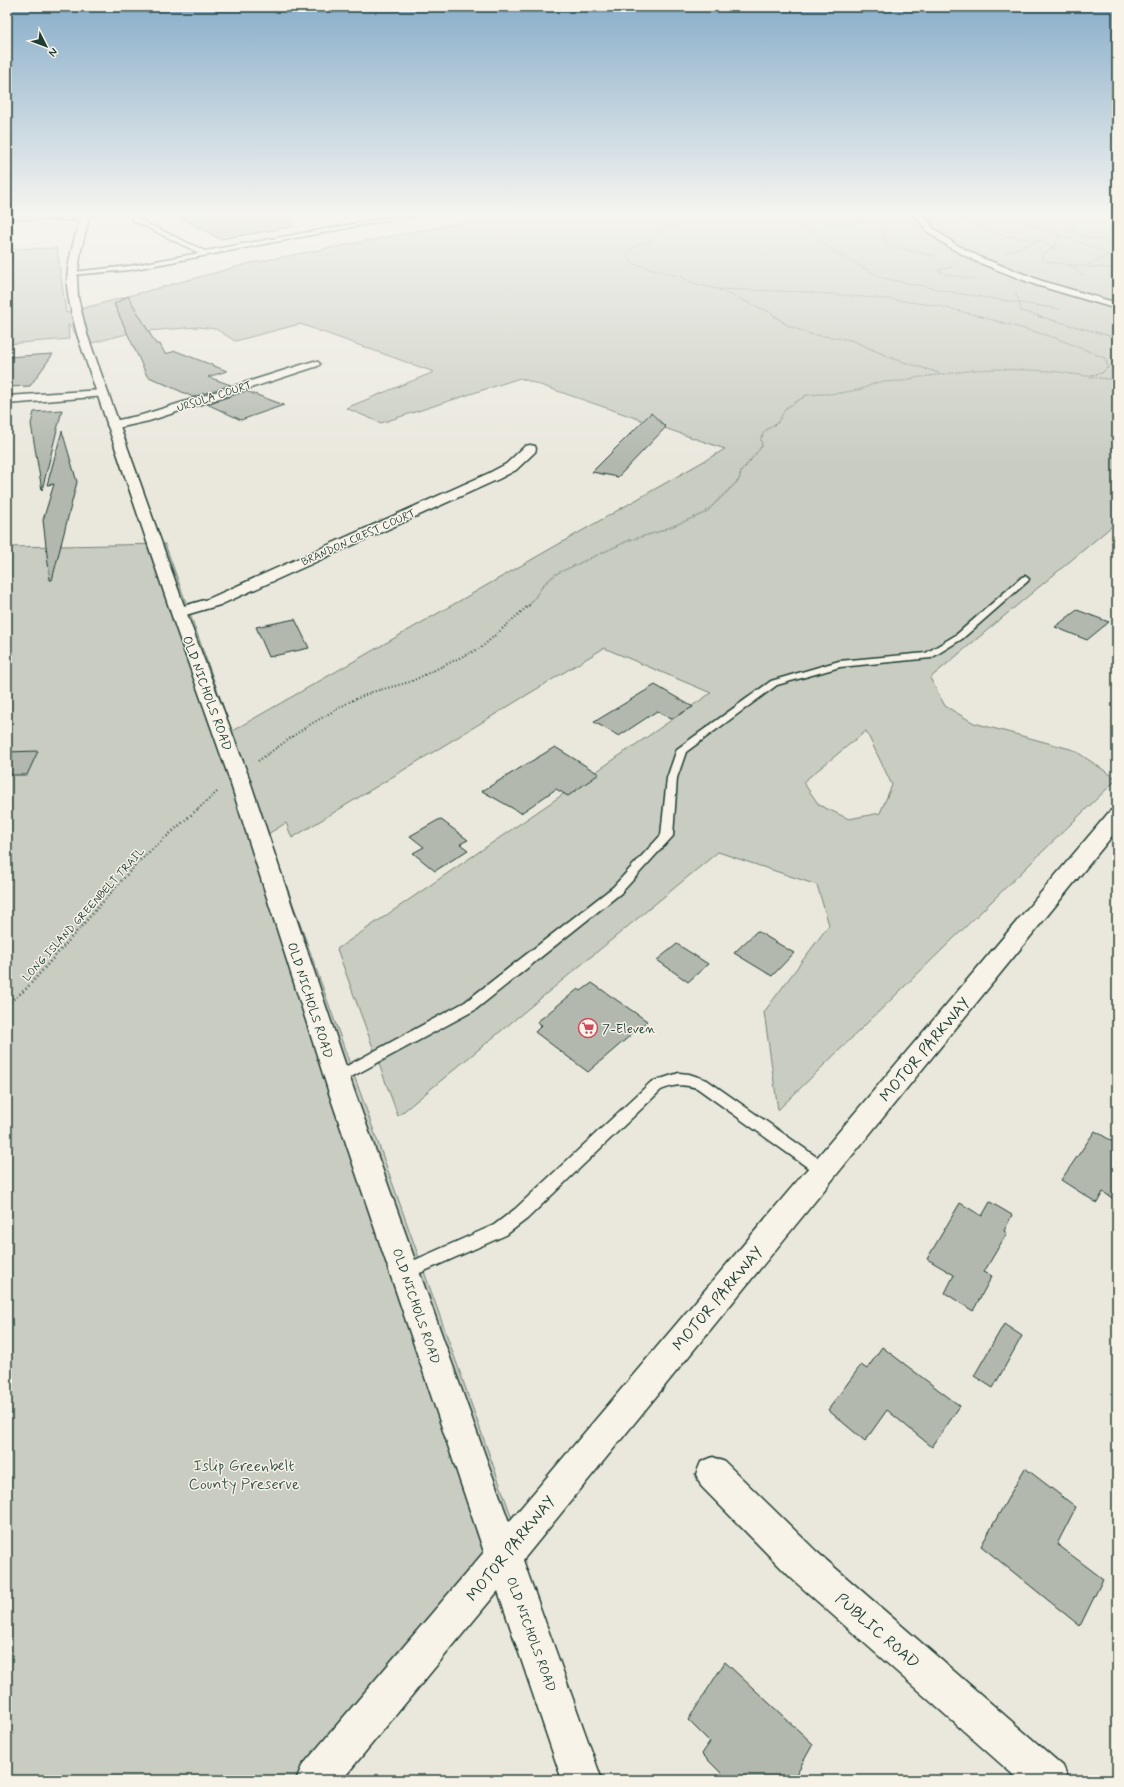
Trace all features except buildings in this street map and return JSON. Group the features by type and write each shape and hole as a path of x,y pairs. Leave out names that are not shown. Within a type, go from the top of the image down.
{"street":[{"name":"OLD NICHOLS ROAD","path":"74,297 75,306 102,394 238,775 336,1078 582,1780"},
{"path":"1087,297 1117,306"},
{"name":"URSULA COURT","path":"113,425 145,418 314,364"},
{"path":"7,400 102,394"},
{"name":"BRANDON CREST COURT","path":"179,612 214,602 494,476 511,466 530,449"},
{"name":"MOTOR PARKWAY","path":"316,1780 430,1645 503,1555 1117,816"},
{"name":"PUBLIC ROAD","path":"713,1474 804,1565 1049,1780"}],"lane":[{"path":"336,1078 470,1006 617,890 667,836 672,778 681,751 774,684 839,664 928,656 959,637 1025,578"},
{"path":"405,1272 500,1230 552,1187 656,1086 670,1080 684,1078 702,1084 823,1170"}],"path":[{"path":"736,297 770,312 787,324 810,334 851,340 894,359 941,374"},
{"name":"LONG ISLAND GREENBELT TRAIL","path":"7,1004 25,990 138,862 238,775 306,727 349,702 372,692 410,682 482,647 528,607 544,584 556,574 630,540 658,532 705,513 739,480 741,472 762,446 761,438 765,431 778,422 786,408 807,395 841,393 862,389 878,382 903,381 914,378 974,370 999,369 1052,371 1086,376 1102,373 1108,367 1105,358 1056,338 988,318 939,306 866,297"},
{"path":"982,297 1060,310"},
{"path":"1017,297 1021,311 1117,338"},
{"path":"1086,376 1117,380"}],"green space":[{"name":"Islip Greenbelt County Preserve","path":"7,297 64,297 66,313 124,297 1117,297 1117,522 930,678 945,706 974,723 1074,750 1117,779 778,1110 764,1012 829,925 817,885 718,852 398,1116 337,949 711,693 604,648 292,838 286,823 268,834 513,1521 300,1780 7,1780 7,547 165,544 232,731 725,449 520,378 381,423 346,408 434,372 300,324 235,341 216,329 198,327 134,332 80,346 76,334 68,325 69,339 7,344","holes":["866,731 892,785 880,813 849,819 819,805 803,782"]}],"place":[{"name":"7-Eleven","path":"588,1028"}]}
